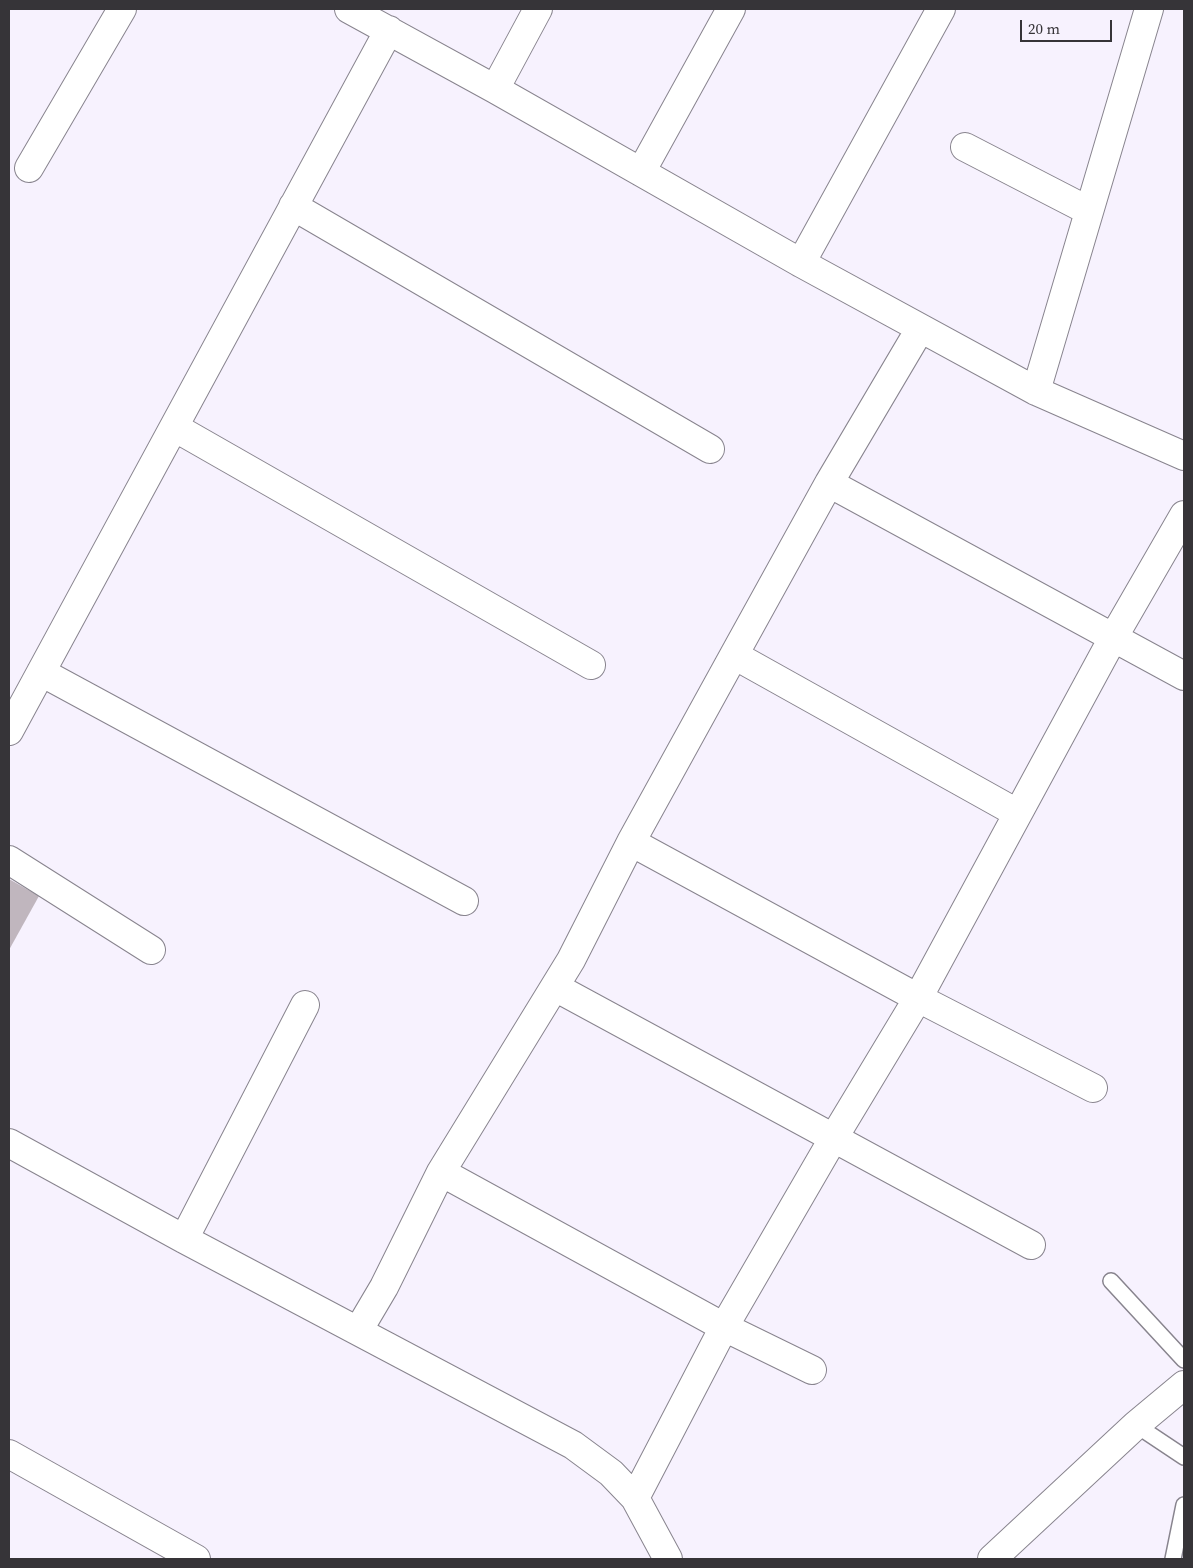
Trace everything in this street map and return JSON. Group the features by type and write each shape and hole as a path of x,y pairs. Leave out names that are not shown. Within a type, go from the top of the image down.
{"street":[{"path":"29,168 122,9"},
{"path":"494,89 538,9"},
{"path":"640,172 731,9"},
{"path":"801,263 941,9"},
{"path":"1036,391 1149,9"},
{"path":"359,11 389,30 801,263 1036,391 1184,456"},
{"path":"9,731 389,30"},
{"path":"965,147 1090,211"},
{"path":"293,206 710,449"},
{"path":"358,1331 384,1287 441,1172 571,960 631,842 829,483 920,328"},
{"path":"174,427 591,665"},
{"path":"829,483 1184,676"},
{"path":"635,1498 724,1326 918,998 1113,638 1184,515"},
{"path":"734,656 1017,813"},
{"path":"41,672 464,901"},
{"path":"631,842 918,998 1093,1088"},
{"path":"9,860 151,950"},
{"path":"555,987 1031,1245"},
{"path":"184,1239 305,1004"},
{"path":"9,1143 184,1239 572,1445 611,1473 635,1498 668,1559"},
{"path":"441,1172 724,1326 812,1370"},
{"path":"992,1559 1136,1425 1184,1385"},
{"path":"9,1454 196,1559"}],"lane":[{"path":"1111,1281 1184,1360"},
{"path":"1136,1425 1184,1457"},
{"path":"1173,1559 1184,1505"}],"building":[{"path":"9,879 39,896 9,950"}]}
